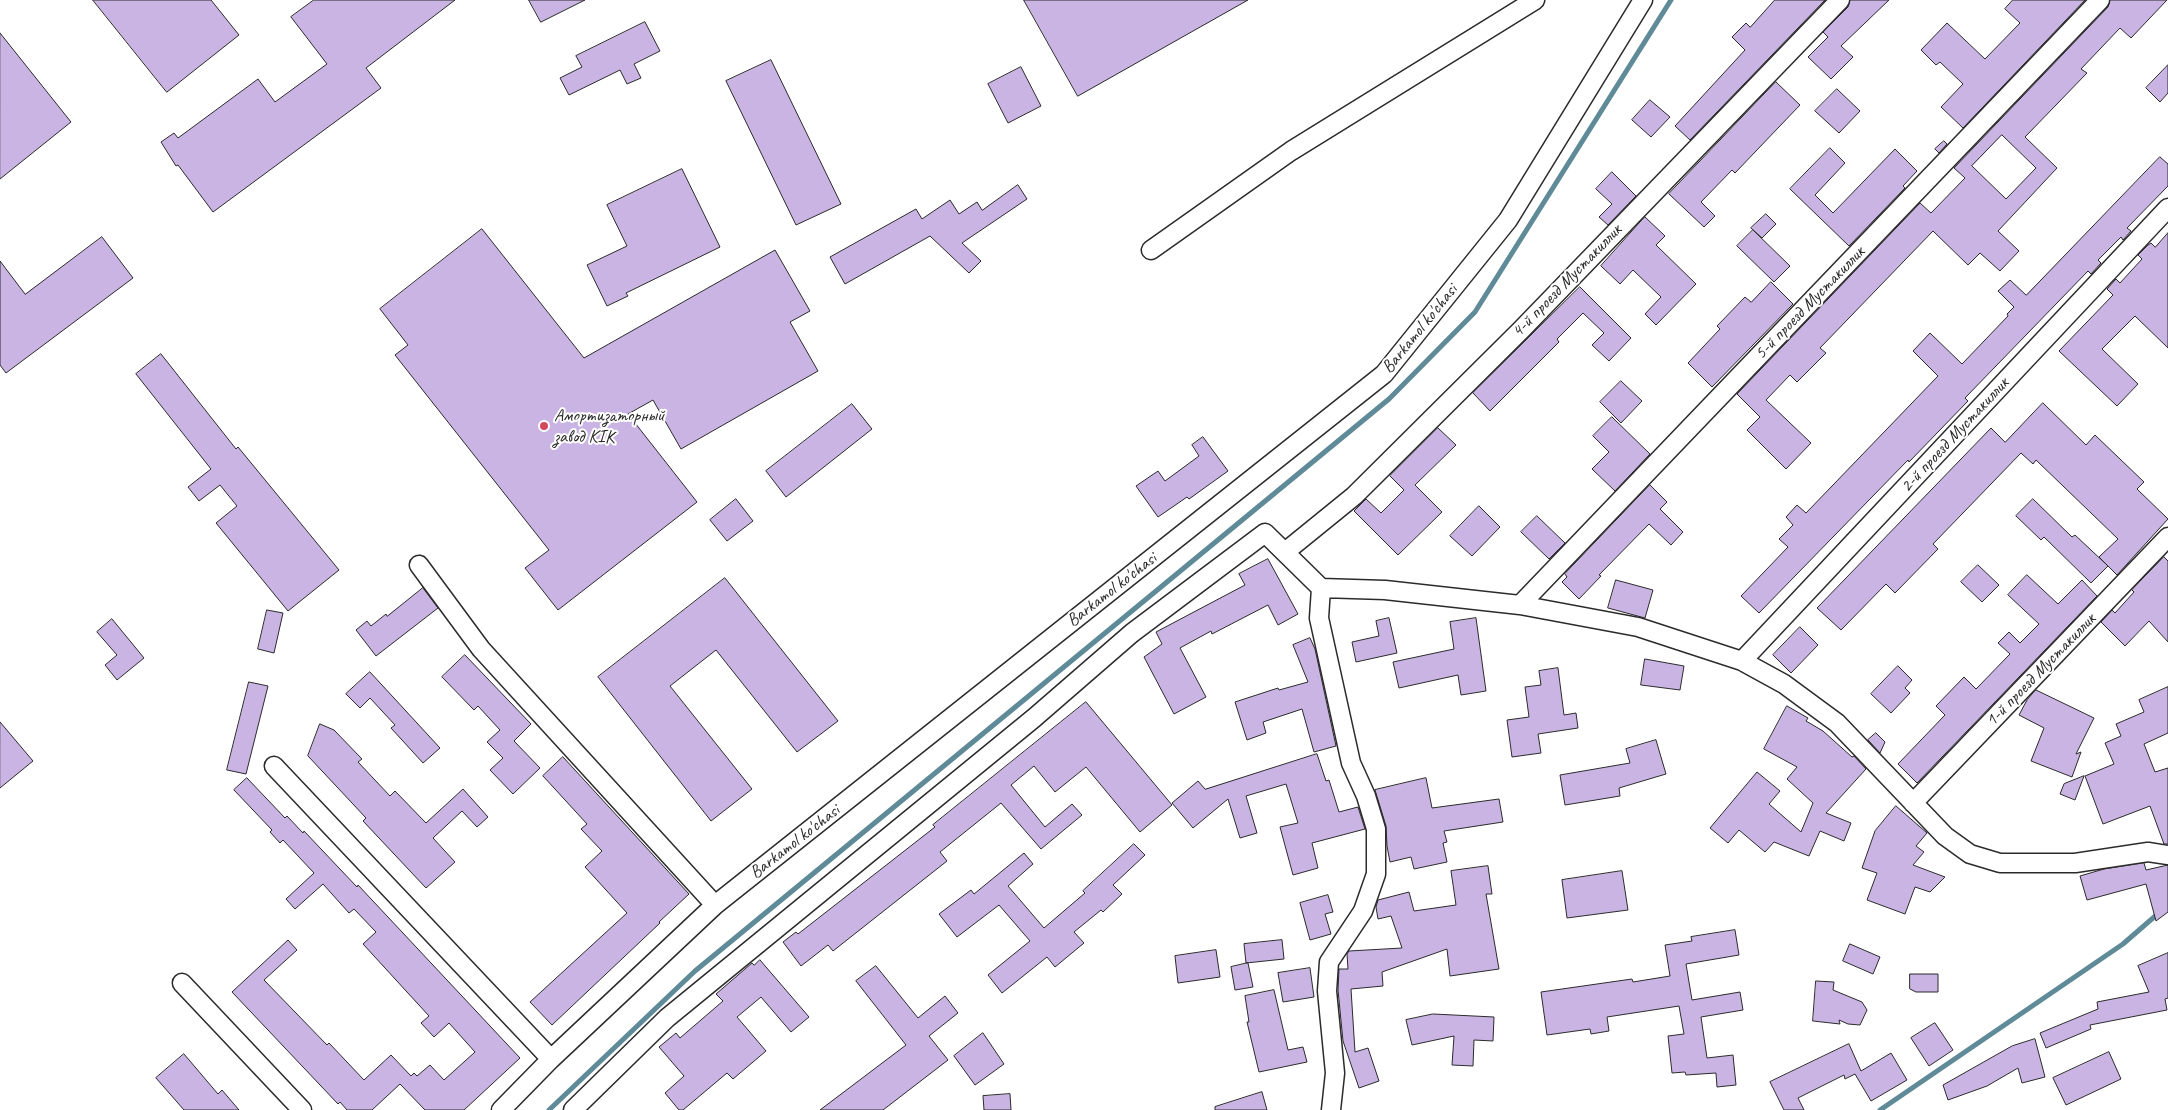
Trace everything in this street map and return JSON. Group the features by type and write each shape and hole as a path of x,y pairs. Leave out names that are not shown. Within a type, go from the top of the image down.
{"street":[{"path":"1151,250 1291,151 1535,0"},
{"name":"Barkamol ko'chasi","path":"501,1110 551,1059 715,905 1384,374 1508,220 1643,0"},
{"name":"4-й проезд Мустакиллик","path":"1285,552 1354,496 1521,330 1840,0"},
{"name":"5-й проезд Мустакиллик","path":"1520,605 2100,0"},
{"name":"2-й проезд Мустакиллик","path":"1742,662 2168,208"},
{"path":"573,1110 668,1018 1034,718 1132,633 1264,533 1321,588 1385,590 1520,605 1638,627 1742,662 1784,684 1837,723 1945,836 1970,854 2000,863 2075,863 2148,852 2168,856"},
{"name":"1-й проезд Мустакиллик","path":"1914,803 2168,538"},
{"path":"419,565 481,649 715,905"},
{"path":"1321,588 1318,618 1351,763 1366,796 1376,829 1376,874 1362,911 1329,962 1327,991 1335,1073 1331,1110"},
{"path":"274,766 551,1059"},
{"path":"182,983 302,1110"}],"building":[{"path":"93,0 211,0 239,35 167,92"},
{"path":"314,0 455,0 366,68 381,88 213,212 178,165 176,166 161,142 174,133 178,138 258,79 275,102 327,64 291,17"},
{"path":"529,0 585,0 541,22"},
{"path":"1024,0 1248,0 1078,96"},
{"path":"1775,0 1825,0 1690,140 1675,126 1745,50 1732,37 1746,23 1750,27"},
{"path":"1850,0 1889,0 1841,46 1853,57 1831,79 1808,57 1828,37 1823,32 1848,7"},
{"path":"2013,0 2085,0 1963,128 1941,107 1963,84 1940,62 1936,65 1921,50 1947,23 1985,59 2020,23 2005,9"},
{"path":"2110,0 2167,0 2131,38 2120,28 2081,69 2087,73 2025,137 2057,168 1998,231 2019,251 2000,271 1980,253 1968,265 1933,231 1820,348 1826,353 1797,382 1790,375 1766,400 1811,443 1786,469 1747,430 1760,417 1737,394 1920,203 1931,213 1965,178 1954,168 2108,7","holes":["2002,135 2036,168 2006,199 1972,166"]},
{"path":"645,22 660,51 634,64 641,78 627,84 620,70 569,95 560,78 582,67 576,56"},
{"path":"0,33 71,122 0,179"},
{"path":"771,60 841,204 796,225 726,81"},
{"path":"2168,65 2168,93 2160,102 2146,88"},
{"path":"1021,67 1041,106 1008,123 988,84"},
{"path":"1776,82 1800,105 1735,173 1732,170 1701,202 1715,216 1704,227 1669,194"},
{"path":"1837,89 1860,111 1839,133 1815,111"},
{"path":"1650,100 1670,117 1651,137 1632,120"},
{"path":"1944,141 1947,144 1939,153 1935,149"},
{"path":"1830,148 1845,163 1815,195 1833,213 1895,149 1917,171 1903,186 1905,188 1849,246 1790,189"},
{"path":"2160,157 2168,164 2168,186 2127,228 2131,231 2123,240 2121,237 2098,260 2101,263 2091,274 2088,271 1965,398 1968,401 1759,613 1741,596 1788,547 1779,539 1793,525 1786,517 1797,505 1806,513 1938,376 1913,351 1930,333 1962,364 2008,316 2007,314 2014,307 1998,291 2010,280 2026,295"},
{"path":"682,169 720,247 626,293 628,296 607,306 587,265 627,246 607,205"},
{"path":"1612,172 1636,196 1608,225 1599,217 1612,204 1596,189"},
{"path":"1018,185 1027,199 962,243 981,261 969,273 930,236 845,284 830,257 916,209 922,219 950,200 959,214 977,202 982,210"},
{"path":"1766,214 1776,224 1762,238 1751,228"},
{"path":"1645,217 1665,236 1656,245 1696,284 1656,325 1645,314 1661,297 1633,270 1620,284 1601,266"},
{"path":"482,229 584,358 775,250 810,311 790,322 818,371 681,449 653,400 628,414 697,502 558,610 525,568 549,550 395,355 408,345 380,309"},
{"path":"1753,230 1790,266 1774,282 1737,246"},
{"path":"2168,233 2168,348 2135,316 2102,349 2138,384 2117,406 2059,351 2113,295 2107,289 2116,279 2120,283 2142,259 2138,255 2151,243 2155,247"},
{"path":"102,237 133,278 6,373 0,365 0,261 25,294"},
{"path":"1771,282 1793,304 1712,387 1688,363 1720,329 1717,326 1745,297 1751,302"},
{"path":"1580,287 1631,338 1609,361 1592,345 1604,333 1583,313 1557,339 1559,342 1490,411 1473,393"},
{"path":"161,354 236,449 238,447 339,570 288,611 216,523 237,506 220,485 199,501 188,487 211,469 136,374"},
{"path":"1621,381 1642,401 1621,423 1600,402"},
{"path":"2043,403 2086,445 2095,435 2144,482 2137,489 2168,519 2117,575 2099,557 2118,539 2036,460 2033,464 2021,453 1933,544 1938,549 1895,593 1886,584 1841,630 1817,608 1991,428 2005,442"},
{"path":"852,404 872,429 786,497 766,471"},
{"path":"1612,417 1650,454 1615,491 1592,469 1609,452 1593,436"},
{"path":"1438,428 1456,445 1415,485 1442,512 1398,555 1354,511 1366,499 1381,513 1404,490 1390,476"},
{"path":"1203,437 1228,471 1189,499 1187,497 1158,517 1136,486 1158,471 1165,481 1199,456 1192,445"},
{"path":"1650,485 1667,502 1660,509 1683,532 1671,545 1649,524 1599,575 1601,576 1579,599 1562,582 1567,577 1565,574"},
{"path":"736,499 753,521 727,541 710,520"},
{"path":"2033,499 2072,537 2075,535 2108,566 2091,583 2044,537 2041,540 2016,516"},
{"path":"1479,506 1500,527 1472,556 1450,536"},
{"path":"1537,516 1565,543 1549,559 1521,532"},
{"path":"2164,557 2168,561 2168,642 2149,621 2125,646 2101,622 2112,610 2115,613 2134,592 2132,590"},
{"path":"1268,559 1298,614 1278,625 1268,605 1212,634 1211,631 1180,648 1206,697 1174,714 1144,657 1162,644 1156,632 1245,585 1239,574"},
{"path":"1978,565 1999,585 1982,602 1961,582"},
{"path":"2027,575 2058,604 2082,580 2097,596 1917,783 1898,764 1945,715 1936,706 1964,677 1976,689 2010,654 1998,643 2009,632 2020,643 2039,624 2008,595"},
{"path":"725,578 838,721 797,752 716,650 670,686 752,789 711,821 598,677"},
{"path":"1616,580 1653,590 1645,618 1608,608"},
{"path":"423,588 438,608 376,656 356,630 367,621 371,626 386,614 387,616"},
{"path":"267,610 283,613 274,653 258,649"},
{"path":"1389,618 1397,653 1356,662 1352,642 1379,636 1376,621"},
{"path":"1476,618 1486,691 1461,695 1458,675 1399,688 1393,662 1454,649 1450,622"},
{"path":"112,619 144,658 117,680 105,665 117,655 97,632"},
{"path":"1800,627 1818,645 1791,673 1773,655"},
{"path":"1310,638 1315,649 1336,746 1314,752 1302,709 1263,722 1266,733 1247,740 1235,702 1278,688 1279,690 1308,682 1293,645"},
{"path":"465,655 531,724 514,741 540,768 513,794 490,770 503,758 487,742 500,730 478,706 474,710 442,677"},
{"path":"1645,659 1684,666 1680,690 1641,685"},
{"path":"1898,666 1912,680 1905,688 1910,693 1891,713 1871,694"},
{"path":"1558,668 1564,715 1576,713 1578,728 1538,734 1541,753 1512,757 1507,720 1529,717 1525,687 1541,685 1539,671"},
{"path":"370,672 440,748 423,763 391,728 395,725 370,698 360,708 346,694"},
{"path":"249,682 268,686 246,774 227,770"},
{"path":"2168,687 2168,733 2144,744 2155,772 2168,768 2168,844 2164,844 2150,806 2103,824 2085,776 2114,764 2105,743 2121,736 2116,724 2144,712 2139,700"},
{"path":"2036,690 2094,718 2076,754 2081,752 2072,777 2031,761 2044,728 2019,715 2027,700"},
{"path":"1086,702 1172,805 1140,832 1086,767 1055,792 1034,766 1011,785 1045,827 1072,804 1082,815 1041,849 1001,803 940,852 947,861 833,951 828,945 801,966 783,942 796,932 798,934 935,827 933,825"},
{"path":"1787,706 1808,718 1806,721 1823,731 1852,757 1854,756 1866,769 1826,813 1851,823 1844,841 1820,831 1809,856 1774,842 1765,852 1739,830 1728,843 1710,828 1757,772 1780,791 1769,804 1801,832 1813,803 1787,779 1797,767 1764,749"},
{"path":"0,722 33,761 0,788"},
{"path":"320,724 334,730 362,759 358,762 390,796 395,791 426,823 463,789 488,817 477,827 462,811 433,838 455,862 426,888 363,821 366,818 308,756"},
{"path":"1876,733 1885,742 1880,753 1868,740"},
{"path":"1656,740 1666,774 1619,788 1620,796 1565,805 1560,775 1630,763 1626,749"},
{"path":"1317,754 1326,781 1329,780 1339,812 1358,807 1365,829 1312,843 1318,868 1293,875 1280,827 1298,823 1286,784 1246,796 1257,833 1240,838 1228,799 1193,828 1172,803 1198,781 1205,789"},
{"path":"563,757 689,894 552,1025 530,1002 627,913 585,867 602,851 581,829 587,824 543,776"},
{"path":"2084,776 2075,800 2060,794 2064,784"},
{"path":"247,778 285,818 287,816 303,833 304,831 357,887 358,885 520,1058 464,1110 425,1110 400,1084 372,1110 347,1110 340,1102 338,1104 232,992 288,940 297,950 264,980 364,1080 391,1055 411,1076 414,1073 417,1076 430,1065 444,1080 475,1052 449,1023 434,1037 421,1023 429,1016 363,944 376,932 354,909 349,913 323,884 295,909 286,899 314,873 283,840 280,843 270,832 272,830 234,790"},
{"path":"1426,778 1432,808 1499,799 1503,822 1444,831 1447,842 1443,843 1447,862 1414,869 1411,857 1390,862 1386,826 1375,790"},
{"path":"1896,806 1927,833 1916,846 1924,852 1913,865 1945,877 1930,892 1915,887 1905,914 1867,900 1877,873 1862,868 1875,831"},
{"path":"1134,844 1145,855 1113,885 1122,894 1103,912 1101,910 1074,932 1084,943 1055,967 1047,957 1002,993 988,975 1030,941 999,905 957,937 939,914 971,890 974,894 1024,853 1033,864 1008,886 1044,928 1085,893 1083,891"},
{"path":"2144,863 2146,870 2168,865 2168,912 2156,921 2146,884 2087,900 2080,876 2104,869"},
{"path":"1488,866 1492,894 1486,894 1499,969 1450,976 1447,949 1382,972 1383,986 1351,989 1355,1052 1368,1048 1379,1081 1359,1088 1343,1041 1338,990 1339,969 1348,969 1347,954 1349,951 1402,948 1391,916 1378,919 1376,907 1378,900 1409,892 1414,911 1456,905 1451,871"},
{"path":"1622,871 1628,910 1567,918 1562,880"},
{"path":"1328,895 1333,912 1325,914 1331,934 1310,940 1300,903"},
{"path":"1735,930 1739,955 1686,964 1692,1000 1740,992 1743,1010 1701,1017 1707,1058 1733,1055 1736,1085 1717,1087 1716,1073 1686,1075 1685,1072 1672,1073 1668,1036 1684,1034 1679,1006 1607,1017 1609,1031 1591,1034 1590,1029 1547,1035 1541,992 1632,979 1633,982 1670,976 1665,945 1692,941 1691,937"},
{"path":"1282,940 1284,959 1246,963 1244,944"},
{"path":"1850,944 1880,957 1873,974 1843,961"},
{"path":"1216,950 1220,977 1178,983 1175,956"},
{"path":"2168,953 2168,998 2165,999 2167,1010 2090,1025 2091,1029 2046,1048 2040,1033 2098,1009 2097,1002 2149,992 2138,966"},
{"path":"760,960 809,1017 791,1032 761,997 737,1017 766,1051 733,1079 727,1073 683,1110 679,1110 665,1093 684,1076 659,1047 676,1033 680,1038 723,1001 716,994 752,963 754,965"},
{"path":"1248,963 1253,987 1235,990 1231,967"},
{"path":"876,966 918,1018 945,996 958,1013 929,1036 948,1060 883,1110 820,1110 906,1045 856,981"},
{"path":"1310,968 1314,997 1283,1002 1278,973"},
{"path":"1910,974 1938,974 1938,992 1916,992 1910,989"},
{"path":"1816,981 1834,982 1833,990 1862,1002 1867,1010 1860,1025 1848,1024 1839,1020 1840,1024 1813,1021"},
{"path":"1274,990 1288,1050 1303,1047 1307,1062 1259,1072 1247,1022 1249,1022 1245,996"},
{"path":"1433,1014 1494,1017 1493,1041 1474,1040 1473,1066 1452,1065 1454,1036 1412,1045 1406,1020"},
{"path":"1935,1023 1953,1050 1929,1066 1911,1038"},
{"path":"983,1033 1004,1064 975,1085 954,1056"},
{"path":"2035,1039 2045,1077 2022,1083 2018,1068 1987,1086 1948,1100 1943,1085 2012,1046"},
{"path":"1849,1044 1861,1071 1891,1053 1907,1080 1871,1101 1855,1074 1845,1079 1844,1075 1798,1098 1804,1110 1784,1110 1770,1082"},
{"path":"2109,1052 2121,1079 2066,1105 2053,1078"},
{"path":"184,1054 218,1094 222,1090 239,1110 184,1110 156,1078"},
{"path":"1262,1092 1267,1110 1215,1110 1215,1107"},
{"path":"1010,1094 1011,1110 984,1110 983,1096"}],"waterway":[{"path":"549,1110 695,971 1389,399 1475,312 1671,0"},
{"path":"1880,1110 2123,944 2168,905"}],"place":[{"name":"Амортизаторный завод KIK","path":"544,426"}]}
